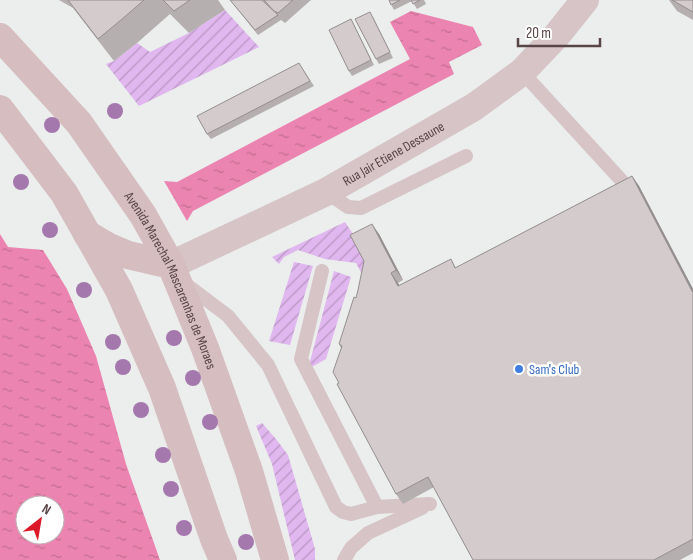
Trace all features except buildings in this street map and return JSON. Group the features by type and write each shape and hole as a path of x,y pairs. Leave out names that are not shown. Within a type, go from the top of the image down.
{"main road":[{"name":"Avenida Marechal Mascarenhas de Moraes","path":"0,36 79,123 143,215 173,271 205,348 249,471 275,560"},
{"path":"0,109 64,193 119,290 162,388 222,560"},
{"path":"87,234 109,247 173,271"}],"street":[{"name":"Rua Jair Etiene Dessaune","path":"173,271 326,192 474,107 522,72 556,36 585,0"}],"lane":[{"path":"522,72 622,181"},
{"path":"326,192 348,207 361,208 466,156"},
{"path":"173,271 228,316 268,365 336,507 343,512 351,514 377,507 430,504 368,533 351,548 344,560"},
{"path":"322,271 301,359 377,507"}],"shaded area":[{"path":"225,10 259,47 139,106 106,64 114,61 137,43 150,52 189,33"},
{"path":"345,222 361,246 374,273 364,278 356,263 325,259 298,250 284,257 279,264 272,257"},
{"path":"294,262 313,266 290,345 269,341"},
{"path":"334,271 351,277 326,359 308,369"},
{"path":"262,423 288,455 315,549 315,560 295,560 272,464 256,426"}],"water":[{"path":"411,11 473,27 482,45 449,62 454,74 193,211 187,221 164,181 177,182 410,59 390,22"},
{"path":"0,234 8,247 43,250 67,289 96,356 126,464 160,560 0,560"}],"place":[{"name":"Sam's Club","path":"519,369"}]}
